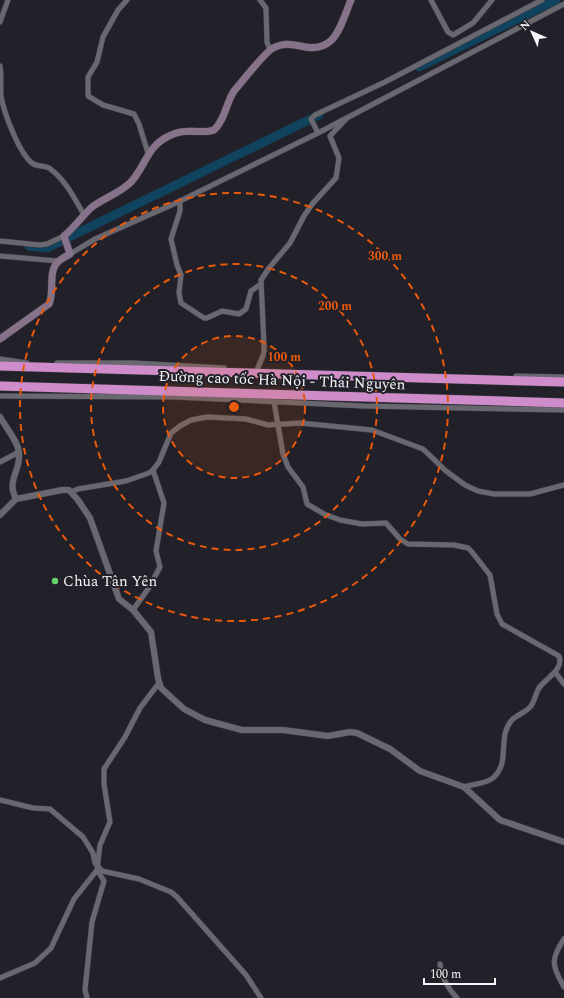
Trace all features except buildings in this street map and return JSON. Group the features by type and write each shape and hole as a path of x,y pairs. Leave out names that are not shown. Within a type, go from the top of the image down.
{"highway":[{"name":"Đường cao tốc Hà Nội - Thái Nguyên","path":"0,366 564,382"},
{"name":"Đường cao tốc Hà Nội - Thái Nguyên","path":"0,386 564,403"}],"main road":[{"path":"0,339 49,304 52,298 53,272 58,261 69,252 64,237 92,208 130,183 148,153 157,143 182,130 214,130 223,118 229,98 270,50 289,44 308,48 327,45 333,41 337,34 351,0"}],"street":[{"path":"0,22 8,0"},
{"path":"127,0 118,10 103,37 97,62 88,77 88,96 103,105 134,114 139,124 148,153"},
{"path":"260,0 266,8 267,13 267,42 270,50"},
{"path":"431,0 448,32 454,35 473,23 492,0"},
{"path":"317,133 311,120 315,115 380,84 542,0"},
{"path":"69,252 180,201 317,133 564,4"},
{"path":"0,66 2,79 2,101 12,130 20,146 32,163 51,169 67,186 84,215"},
{"path":"257,370 264,353 261,284 263,275 290,243 304,216 313,203 336,178 339,158 330,136 347,116"},
{"path":"180,201 180,210 171,239 175,259 182,275 179,293 182,303 204,318 207,318 222,310 239,314 246,309 251,291 261,284"},
{"path":"0,241 47,244 64,237"},
{"path":"0,256 58,261"},
{"path":"0,358 30,364 157,364 257,370 564,377"},
{"path":"0,396 175,397 364,406 564,410"},
{"path":"274,402 286,462 303,487 305,501 311,508 340,520 362,524 386,523 400,539 413,546 449,544 468,548 478,558 490,575 497,614 502,624 555,653 560,659 556,672 539,689 530,708 515,717 507,727 503,741 504,757 492,778 464,787"},
{"path":"0,417 19,452 19,460 11,488 16,499"},
{"path":"0,515 16,499 62,490 71,492 78,489 126,481 153,470 171,433 191,420 199,418 227,418 278,425 300,424 360,428 394,437 424,449 446,471 465,485 478,491 494,494 530,494 564,485"},
{"path":"0,462 19,452"},
{"path":"133,610 148,589 160,567 156,551 164,503 153,470"},
{"path":"71,492 90,518 118,598 133,610 151,632 159,683 169,697 184,709 205,720 242,730 283,730 328,736 350,732 357,733 390,749 420,771 464,787 500,820 564,842"},
{"path":"556,672 564,684"},
{"path":"0,978 35,963 51,948 74,899 98,869 100,845 110,822 104,784 104,769 125,738 140,708 159,683"},
{"path":"0,800 33,808 46,808 55,812 87,841 93,853 94,863 104,881 92,922 85,984 87,998"},
{"path":"98,869 109,873 139,879 171,892 246,975 261,998"},
{"path":"564,939 556,951 553,964 564,987"},
{"path":"440,964 440,972 457,998"}],"waterway":[{"path":"419,67 556,0"},
{"path":"29,246 47,248 319,115"}],"place":[{"name":"Chùa Tân Yên","path":"55,581"}]}
